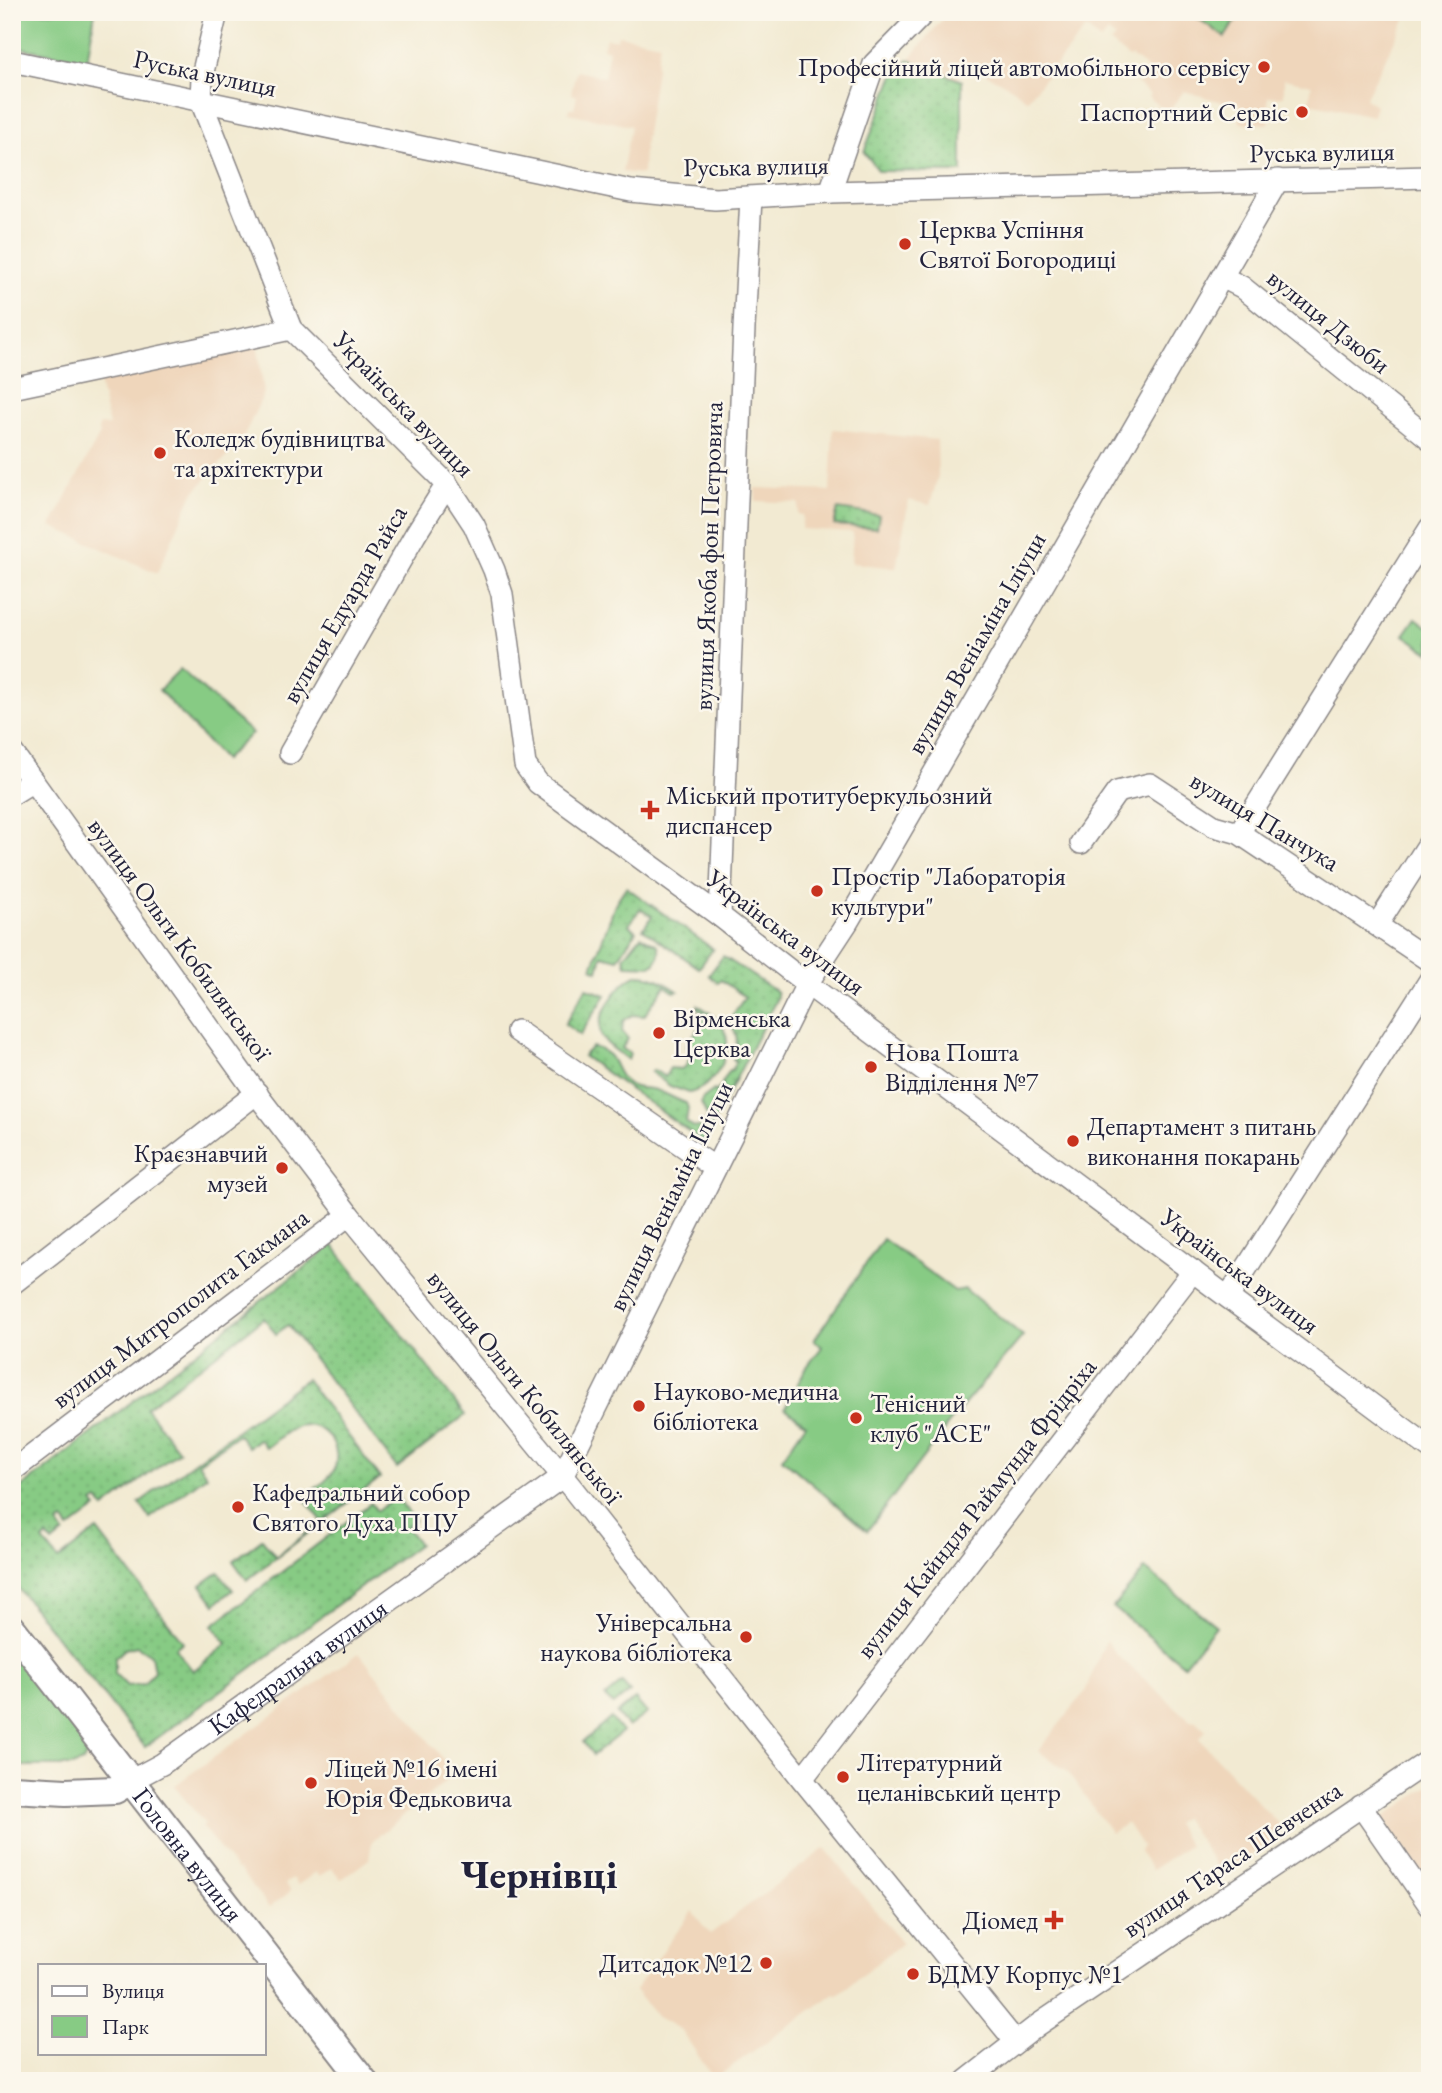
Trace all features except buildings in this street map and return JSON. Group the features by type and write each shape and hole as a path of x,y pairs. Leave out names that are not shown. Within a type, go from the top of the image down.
{"main road":[{"name":"Головна вулиця","path":"12,1628 364,2081"},
{"name":"Кафедральна вулиця","path":"12,1789 115,1790 132,1780"}],"street":[{"name":"Українська вулиця","path":"217,12 202,76 201,102 291,329 447,484 474,525 502,594 525,765 538,783 720,916 807,984 1430,1448"},
{"path":"830,192 874,64 925,12"},
{"name":"Руська вулиця","path":"12,61 631,191 715,199 830,192 1430,177"},
{"name":"вулиця Веніаміна Іліуци","path":"562,1476 807,984 847,923 1278,180"},
{"name":"вулиця Якоба фон Петровича","path":"720,916 751,198"},
{"name":"вулиця Дзюби","path":"1222,277 1242,287 1430,439"},
{"path":"12,388 291,329"},
{"name":"вулиця Едуарда Райса","path":"290,753 447,484"},
{"path":"1239,833 1430,528"},
{"name":"вулиця Ольги Кобилянської","path":"12,752 257,1093 349,1215 1015,2041"},
{"path":"12,794 33,781"},
{"name":"вулиця Панчука","path":"1081,843 1117,793 1150,784 1214,826 1239,833 1430,961"},
{"path":"1377,925 1430,842"},
{"path":"1228,1297 1430,980"},
{"path":"517,1031 715,1168"},
{"path":"12,1284 257,1093"},
{"name":"вулиця Митрополита Гакмана","path":"12,1471 349,1215"},
{"name":"вулиця Кайндля Раймунда Фрідріха","path":"802,1779 1193,1271"},
{"name":"Кафедральна вулиця","path":"132,1780 162,1764 562,1476"},
{"name":"вулиця Тараса Шевченка","path":"966,2081 1015,2041 1430,1760"},
{"path":"1361,1806 1430,1906"}],"shaded area":[{"name":"Професійний ліцей автомобільного сервісу","path":"948,12 1409,12 1365,99 1376,105 1373,116 1309,103 1312,85 1284,79 1284,96 1268,97 1269,124 1240,123 1240,103 1226,103 1184,91 1168,112 1148,97 1150,94 1137,84 1148,69 1110,43 1115,37 1108,32 1100,41 1086,28 1027,100 1012,88 971,66 961,70 957,80 909,60"},
{"path":"618,35 660,43 644,147 643,174 622,172 631,126 568,113 569,108 574,108 577,96 571,94 576,71 604,77 609,50 603,48 606,38 617,40"},
{"name":"Коледж будівництва та архітектури","path":"257,342 264,393 242,440 193,493 157,573 51,526 100,434 100,425 109,426 98,377"},
{"path":"833,429 937,440 938,476 930,505 909,500 896,568 851,563 853,532 801,529 803,515 798,514 799,503 756,501 755,488 830,491"},
{"path":"1106,1640 1116,1654 1190,1720 1196,1721 1206,1730 1199,1739 1285,1831 1222,1874 1183,1817 1175,1823 1189,1845 1152,1870 1139,1852 1142,1846 1127,1823 1111,1833 1068,1772 1038,1751 1085,1692"},
{"name":"Ліцей №16 імені Юрія Федьковича","path":"359,1653 455,1774 372,1841 369,1859 345,1877 341,1879 332,1868 320,1877 316,1872 298,1885 293,1878 285,1884 291,1891 269,1908 202,1827 205,1824 174,1786"},
{"path":"1430,1785 1430,1885 1383,1818"},
{"name":"Дитсадок №12","path":"825,1848 902,1943 837,1995 835,1993 714,2079 681,2030 656,2016 635,1990 692,1911 710,1934"}],"green space":[{"path":"12,12 95,12 87,61 12,46"},
{"path":"1189,12 1241,12 1225,37"},
{"path":"909,60 962,81 962,172 879,171 864,152 893,77"},
{"path":"838,509 879,515 877,528 834,525"},
{"path":"1416,618 1428,627 1430,625 1430,653 1404,635"},
{"path":"180,669 252,733 224,760 159,690"},
{"path":"626,887 713,949 699,968 643,929 652,916 640,909 629,925 636,931 618,959 602,955 598,971 592,968 616,902"},
{"path":"641,936 658,945 657,960 651,966 626,965 624,957"},
{"path":"723,956 777,992 777,998 704,1142 583,1056 592,1047 606,1052 628,1084 656,1090 686,1103 686,1122 694,1127 702,1127 708,1118 701,1103 702,1099 714,1090 716,1092 723,1084 736,1060 733,1059 737,1039 729,1020 745,997 721,980 718,983 709,975"},
{"path":"636,975 653,977 678,991 674,992 665,986 644,1016 632,1015 623,1021 622,1031 628,1039 622,1048 630,1054 628,1060 607,1043 600,1029 604,1011 615,993"},
{"path":"586,988 606,995 580,1035 565,1024"},
{"path":"698,1005 721,1023 727,1047 721,1067 715,1076 707,1084 689,1093 670,1086 651,1072 654,1070 665,1077 670,1068 681,1069 686,1066 691,1055 687,1045 707,1015 698,1009"},
{"path":"883,1239 955,1291 965,1289 1023,1336 956,1414 867,1531 782,1458 806,1424 785,1408 806,1368 822,1347 814,1340"},
{"path":"333,1245 465,1415 397,1468 288,1325 276,1334 264,1318 146,1408 179,1451 104,1508 98,1500 93,1503 97,1508 69,1529 64,1520 58,1524 64,1533 52,1543 47,1536 43,1540 58,1560 97,1530 183,1642 175,1648 193,1671 227,1644 213,1625 371,1503 377,1511 396,1496 414,1520 406,1527 419,1544 145,1747 12,1581 12,1495","holes":["137,1646 151,1655 154,1671 144,1684 127,1686 115,1674 115,1658 125,1649"]},
{"path":"306,1379 380,1478 247,1580 233,1561 262,1539 276,1557 322,1521 303,1497 327,1479 336,1463 334,1446 324,1432 316,1427 298,1426 266,1448 259,1439 248,1447 238,1434 198,1463 207,1475 150,1518 139,1503"},
{"path":"1145,1569 1216,1626 1184,1665 1113,1607"},
{"path":"219,1572 233,1590 215,1604 201,1585"},
{"path":"12,1650 86,1745 87,1754 83,1762 72,1766 12,1766"},
{"path":"622,1683 630,1692 613,1705 605,1697"},
{"path":"635,1699 647,1713 628,1727 617,1714"},
{"path":"611,1718 622,1732 593,1755 583,1742"}],"place":[{"name":"Професійний ліцей автомобільного сервісу","path":"1264,67"},
{"name":"Паспортний Сервіс","path":"1302,112"},
{"name":"Церква Успіння Святої Богородиці","path":"905,244"},
{"name":"Коледж будівництва та архітектури","path":"160,453"},
{"name":"Міський протитуберкульозний диспансер","path":"650,810"},
{"name":"Простір \"Лабораторія культури\"","path":"817,891"},
{"name":"Вірменська Церква","path":"659,1033"},
{"name":"Нова Пошта Відділення №7","path":"871,1067"},
{"name":"Департамент з питань виконання покарань","path":"1073,1141"},
{"name":"Краєзнавчий музей","path":"282,1168"},
{"name":"Науково-медична бібліотека","path":"639,1406"},
{"name":"Тенісний клуб \"ACE\"","path":"856,1418"},
{"name":"Кафедральний собор Святого Духа ПЦУ","path":"238,1507"},
{"name":"Універсальна наукова бібліотека","path":"746,1637"},
{"name":"Літературний целанівський центр","path":"843,1777"},
{"name":"Ліцей №16 імені Юрія Федьковича","path":"311,1783"},
{"name":"Діомед","path":"1054,1920"},
{"name":"Дитсадок №12","path":"766,1963"},
{"name":"БДМУ Корпус №1","path":"913,1974"}],"district":[{"name":"Чернівці","path":"539,1874"}]}
